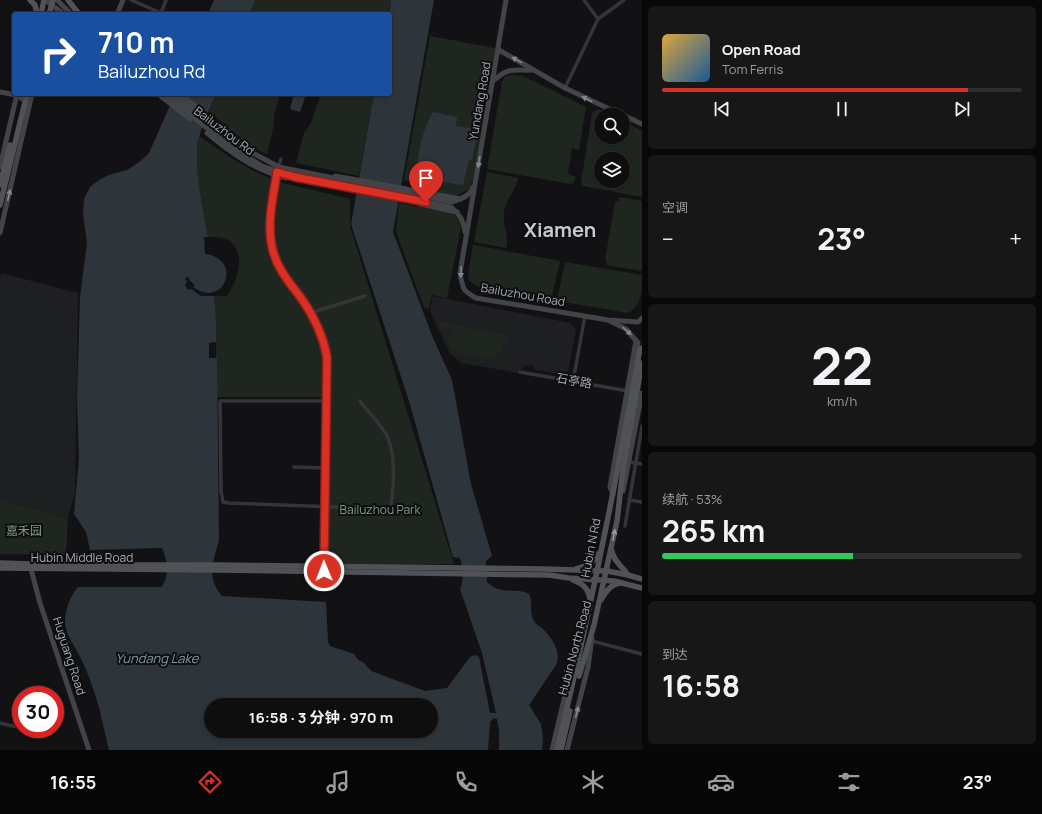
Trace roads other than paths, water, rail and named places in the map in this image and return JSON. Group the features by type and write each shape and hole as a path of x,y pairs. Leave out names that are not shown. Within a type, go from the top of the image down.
{"main road":[{"path":"30,0 35,6 36,12"},
{"path":"41,12 44,0 52,2 62,12"},
{"path":"57,0 70,12"},
{"path":"68,0 77,12"},
{"path":"118,12 123,0"},
{"name":"Yundang Road","path":"472,205 492,82 499,50 506,0"},
{"path":"50,12 52,2"},
{"path":"499,50 565,88 607,108"},
{"path":"492,82 509,70 534,70"},
{"path":"0,92 12,94"},
{"path":"0,167 16,96"},
{"path":"0,185 24,96"},
{"path":"0,205 24,96"},
{"path":"0,233 32,96"},
{"name":"Bailuzhou Rd","path":"164,96 278,170 299,170 356,186 401,194"},
{"name":"Bailuzhou Rd","path":"174,96 207,124"},
{"name":"Bailuzhou Rd","path":"183,96 224,142 262,166 278,170 295,177 401,194"},
{"path":"630,119 642,124"},
{"path":"401,194 452,202 462,199 471,191 477,176"},
{"name":"Bailuzhou Road","path":"401,194 451,207 458,212 465,226 466,239"},
{"name":"Bailuzhou Road","path":"472,205 460,273 465,291 476,298 608,320"},
{"path":"608,320 638,322 642,318"},
{"path":"608,320 626,329 640,348"},
{"path":"613,494 610,487 636,341"},
{"name":"Hubin N Rd","path":"557,750 596,580 640,348"},
{"name":"Hubin North Road","path":"561,750 607,571 617,521 623,469 642,363"},
{"path":"617,521 642,394"},
{"path":"569,570 588,565 596,558 601,549"},
{"path":"611,549 613,558 628,575"},
{"name":"Hubin Middle Road","path":"0,563 163,567"},
{"path":"163,567 569,570 607,571 642,579"},
{"name":"Hubin Middle Road","path":"0,568 163,567"},
{"name":"Huguang Road","path":"31,569 40,603 89,750"},
{"path":"490,570 604,580 642,588"},
{"path":"569,578 586,587 589,592 590,604"},
{"path":"598,603 608,589 615,584 623,583"},
{"path":"567,750 588,667 594,625"},
{"path":"552,750 575,653 582,639"}],"street":[{"path":"131,0 159,12"},
{"path":"161,12 166,0"},
{"path":"584,0 598,19"},
{"path":"565,88 598,19 624,0"},
{"path":"281,159 270,220 273,251 287,280 302,299 325,343 328,365 324,568"},
{"path":"310,313 365,296"},
{"path":"573,381 585,316"},
{"name":"石亭路","path":"520,372 628,391"},
{"path":"327,401 220,401 221,491 223,502 390,509 393,476 392,455 388,437 360,401"},
{"path":"625,526 642,426"},
{"path":"628,462 642,464"},
{"path":"294,467 325,468"},
{"path":"629,500 642,502"},
{"path":"592,641 642,654"},
{"path":"0,723 12,726"}],"water":[{"path":"214,0 255,0 250,12 209,12"},
{"name":"Yundang Lake","path":"391,0 434,0 393,232 433,338 452,380 471,484 492,556 486,561 487,582 498,589 519,591 529,594 534,621 550,637 557,650 558,660 556,665 529,705 541,724 543,739 542,750 499,750 499,730 497,719 494,718 490,722 488,750 109,750 93,688 84,664 66,628 65,618 67,608 70,599 78,587 162,587 165,582 167,568 166,558 162,548 90,550 86,532 74,514 79,458 77,399 80,297 87,243 83,214 84,199 90,187 99,180 109,175 127,170 149,153 174,96 215,96 203,124 197,144 197,169 208,237 204,237 205,254 217,258 224,264 227,273 221,288 213,292 204,292 193,287 195,286 188,277 185,278 187,282 185,285 188,290 191,289 201,296 214,296 216,342 209,343 209,358 217,358 219,541 213,562 212,576 217,589 222,596 326,602 328,642 330,646 354,654 358,660 363,662 371,671 425,691 447,688 470,657 475,655 479,657 490,713 496,713 482,653 460,589 463,578 461,561 460,558 453,557 409,401 351,224 374,96 392,96 392,12 389,12"},
{"path":"293,96 305,96 300,112 290,109"},
{"path":"433,112 457,117 456,126 478,129 472,160 469,160 463,185 415,178 425,128"}],"district":[{"name":"Xiamen","path":"560,230"}],"park label":[{"name":"Bailuzhou Park","path":"380,510"},
{"name":"嘉禾园","path":"24,531"}]}
